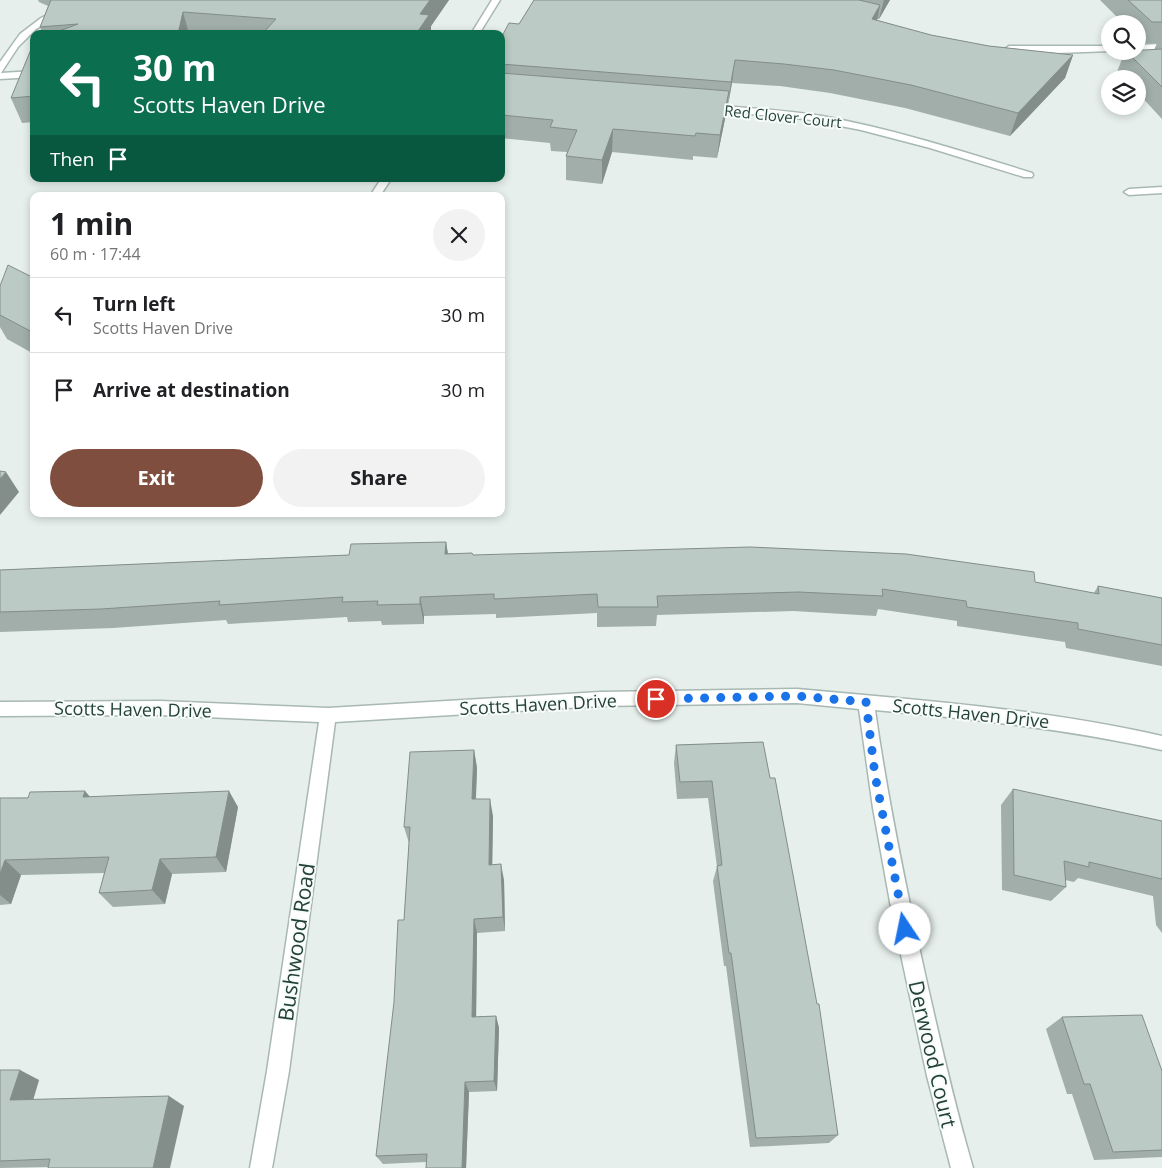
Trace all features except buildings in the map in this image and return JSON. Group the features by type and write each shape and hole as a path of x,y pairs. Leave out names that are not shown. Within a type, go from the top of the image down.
{"street":[{"path":"0,71 6,56 27,31 51,15 83,0"},
{"path":"477,30 496,0"},
{"path":"1146,48 1162,47"},
{"path":"999,48 1028,50 1101,49"},
{"path":"0,76 30,74"},
{"name":"Red Clover Court","path":"698,107 793,116 868,128 946,149 1028,175"},
{"path":"1128,192 1162,190"},
{"name":"Scotts Haven Drive","path":"0,709 160,708 328,715 600,699 797,696 994,714 1099,728 1162,743"},
{"name":"Derwood Court","path":"866,702 875,775 905,929 944,1107 962,1168"},
{"name":"Bushwood Road","path":"261,1168 278,1071 328,715"}],"route":[{"path":"656,699 797,696 866,702 875,775 905,929"}]}
